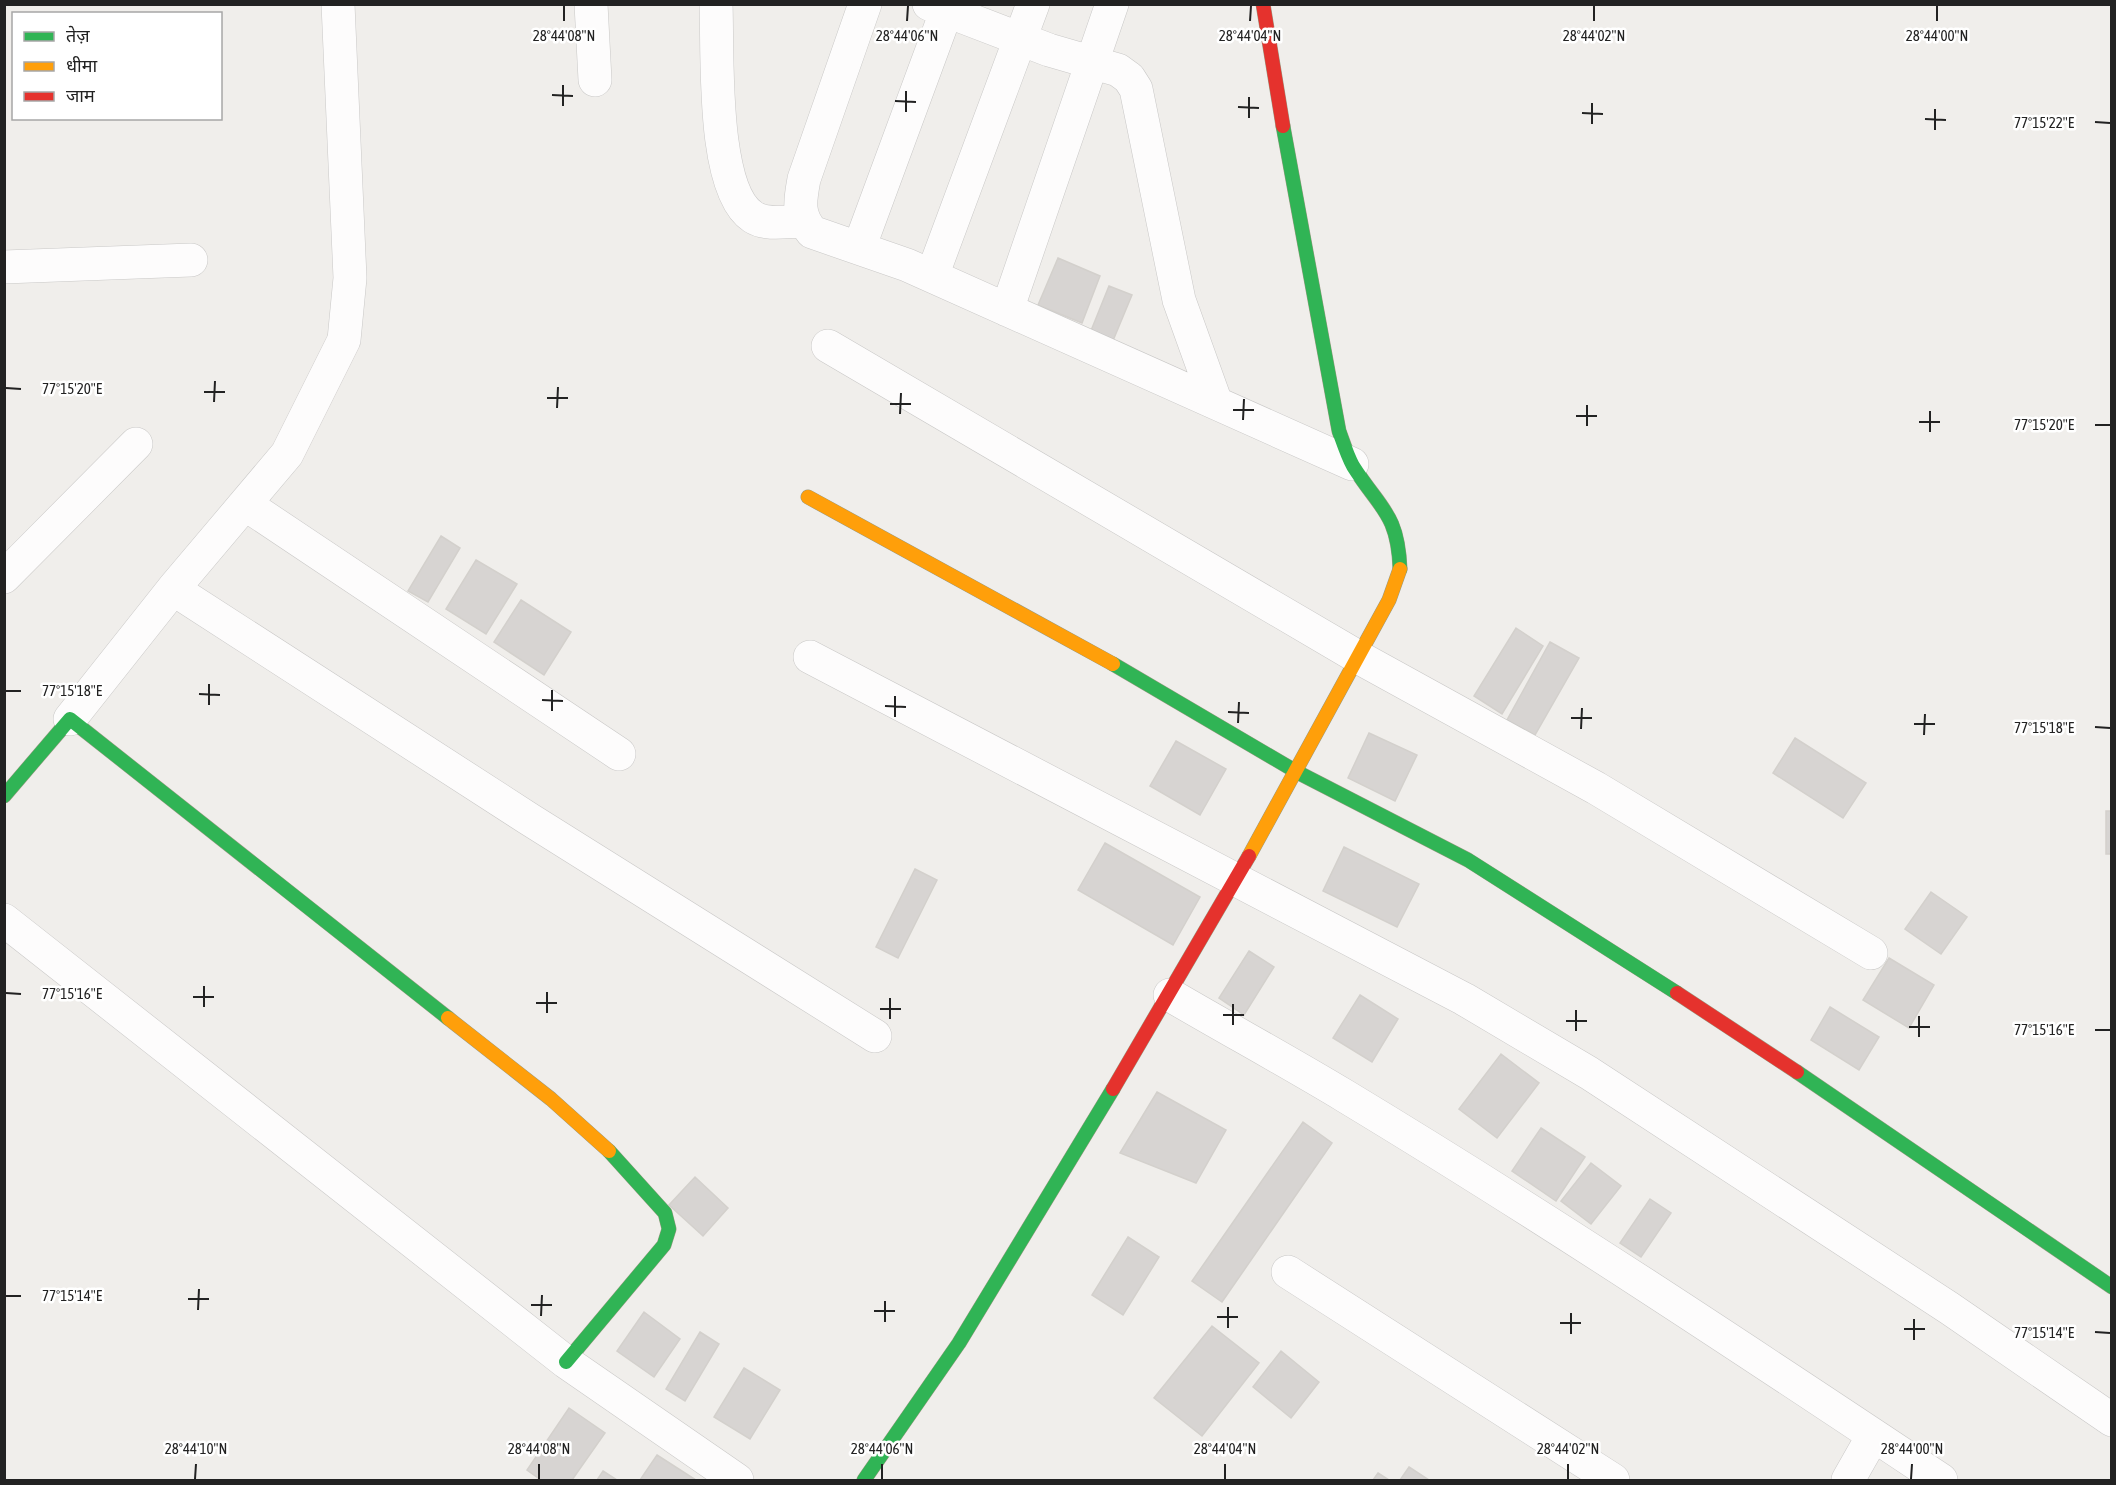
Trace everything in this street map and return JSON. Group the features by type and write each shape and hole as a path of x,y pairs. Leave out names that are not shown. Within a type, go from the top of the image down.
{"street":[{"path":"4,796 287,454 344,340 350,278 338,4"},
{"path":"591,4 595,80"},
{"path":"716,4 723,156 730,184 742,205 753,217 767,222 803,221"},
{"path":"865,4 804,179 799,206 803,221 812,232 932,276 1352,464"},
{"path":"932,276 1033,4"},
{"path":"1007,310 1112,4"},
{"path":"864,1480 959,1343 1170,995 1297,772 1401,573 1399,542 1390,516 1352,464 1336,419 1263,4"},
{"path":"859,248 942,7 1021,39 1118,70 1129,78 1136,89 1179,300 1216,403"},
{"path":"4,267 191,260"},
{"path":"828,346 1358,657 1596,788 1871,953"},
{"path":"4,577 136,444"},
{"path":"808,497 1080,645 1297,772 1420,833 1521,891 1745,1036 2112,1287"},
{"path":"245,504 619,754"},
{"path":"173,589 530,819 875,1036"},
{"path":"810,657 1464,999 1589,1073 1929,1295 2112,1420"},
{"path":"70,719 551,1099 607,1149 665,1213 670,1225 664,1245 566,1362"},
{"path":"4,920 566,1362 737,1480"},
{"path":"1170,995 1343,1095 1451,1161 1941,1480"},
{"path":"1288,1272 1613,1480"},
{"path":"1848,1480 1874,1436"}],"building":[{"path":"1058,258 1100,276 1082,323 1038,305"},
{"path":"1109,286 1132,295 1112,343 1090,333"},
{"path":"441,536 460,548 428,602 408,591"},
{"path":"476,560 517,584 486,634 446,609"},
{"path":"521,600 571,632 544,675 494,642"},
{"path":"1516,628 1543,646 1502,714 1474,696"},
{"path":"1550,642 1579,658 1535,735 1507,720"},
{"path":"1369,733 1417,755 1395,801 1348,778"},
{"path":"1795,738 1866,783 1843,818 1773,773"},
{"path":"1176,741 1226,769 1200,815 1150,786"},
{"path":"2106,811 2112,811 2112,854 2106,854"},
{"path":"1105,843 1200,897 1173,945 1078,890"},
{"path":"1344,847 1419,884 1397,927 1323,891"},
{"path":"915,869 937,880 898,958 876,947"},
{"path":"1931,892 1967,917 1941,954 1905,929"},
{"path":"1249,951 1274,967 1244,1015 1219,998"},
{"path":"1889,958 1934,985 1909,1028 1863,1000"},
{"path":"1360,995 1398,1019 1372,1062 1333,1038"},
{"path":"1830,1007 1879,1037 1859,1070 1811,1040"},
{"path":"1501,1054 1539,1083 1497,1138 1459,1109"},
{"path":"1157,1092 1226,1130 1196,1183 1120,1153"},
{"path":"1303,1122 1332,1143 1222,1302 1192,1281"},
{"path":"1541,1128 1585,1157 1556,1201 1512,1171"},
{"path":"1591,1163 1621,1186 1591,1224 1561,1201"},
{"path":"695,1177 728,1208 703,1236 669,1205"},
{"path":"1650,1199 1671,1213 1641,1257 1620,1243"},
{"path":"1128,1237 1159,1257 1123,1315 1092,1295"},
{"path":"644,1312 680,1339 654,1377 617,1351"},
{"path":"1212,1326 1259,1363 1202,1436 1154,1398"},
{"path":"700,1332 719,1344 685,1401 666,1389"},
{"path":"1281,1351 1319,1382 1291,1418 1253,1387"},
{"path":"744,1368 780,1390 750,1439 714,1417"},
{"path":"569,1408 605,1433 572,1480 541,1480 527,1470"},
{"path":"657,1455 696,1480 640,1480"},
{"path":"1409,1467 1429,1480 1400,1480"},
{"path":"603,1471 617,1480 597,1480"},
{"path":"1378,1473 1389,1480 1373,1480"}],"traffic: fast":[{"path":"1283,126 1339,431 1353,466 1391,523 1399,550 1400,569"},
{"path":"1113,664 1297,772 1468,860 1677,993"},
{"path":"4,796 70,719 448,1018"},
{"path":"1797,1072 2112,1287"},
{"path":"864,1480 959,1343 1113,1089"},
{"path":"566,1362 664,1245 669,1229 665,1213 609,1151"}],"traffic: slow":[{"path":"808,497 1113,664"},
{"path":"1249,856 1389,600 1400,569"},
{"path":"448,1018 551,1099 609,1151"}],"traffic: jam":[{"path":"1263,4 1283,126"},
{"path":"1113,1089 1249,856"},
{"path":"1677,993 1797,1072"}]}
